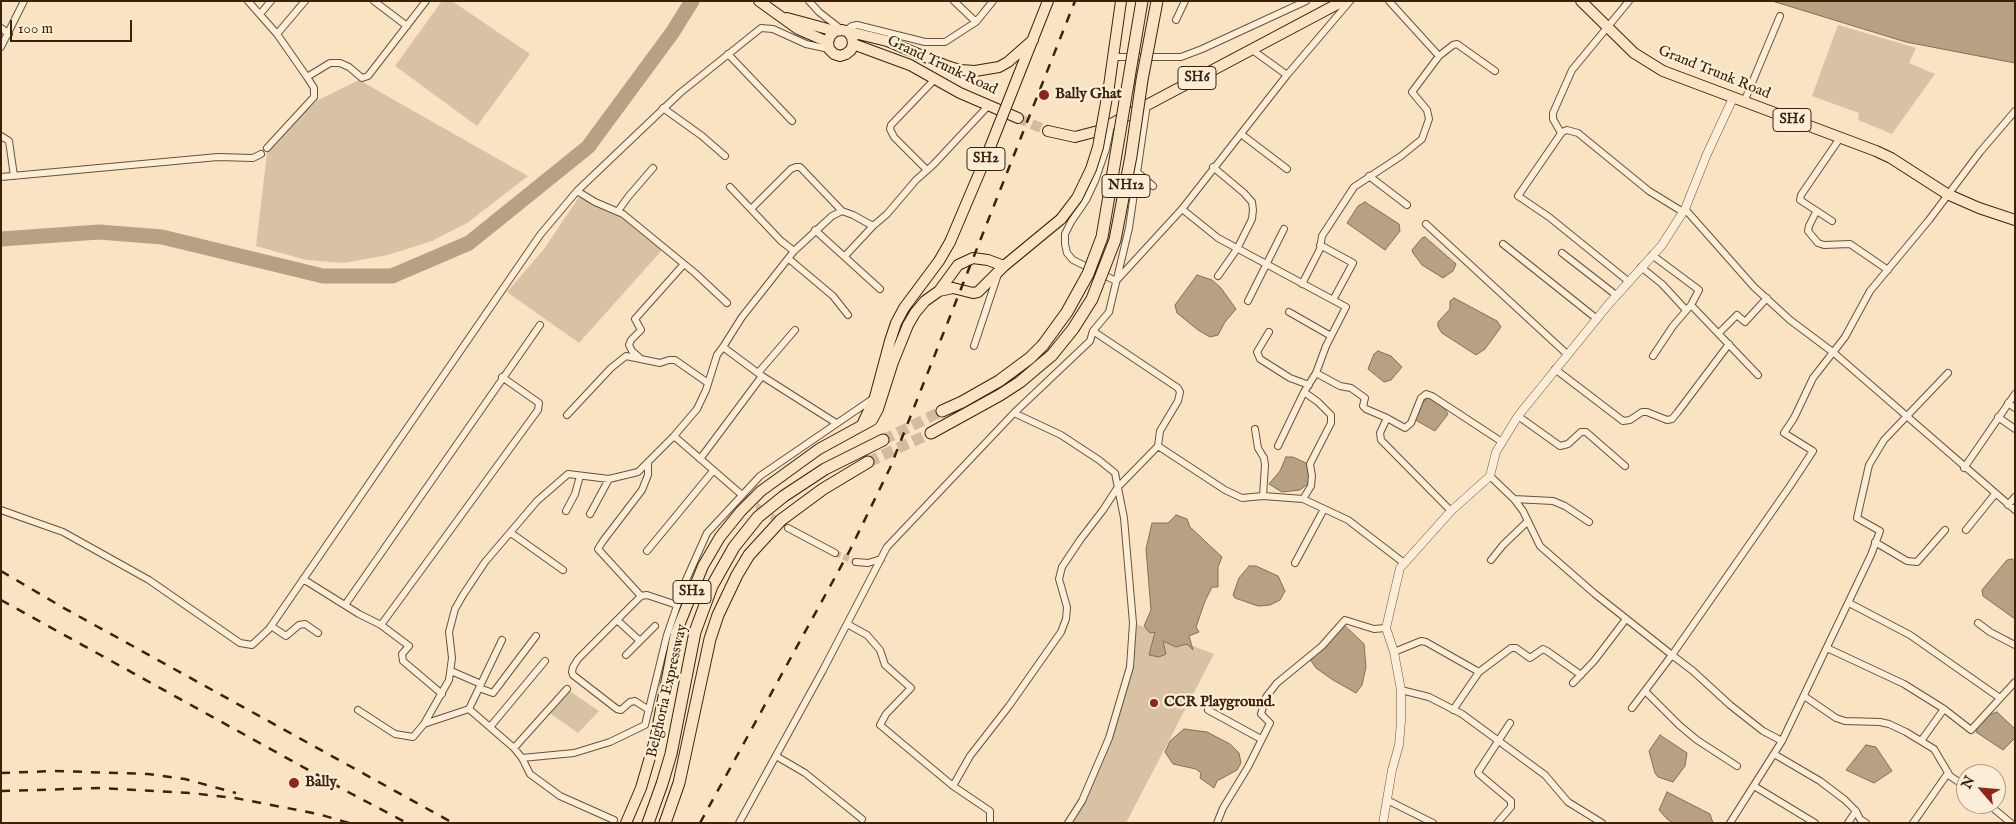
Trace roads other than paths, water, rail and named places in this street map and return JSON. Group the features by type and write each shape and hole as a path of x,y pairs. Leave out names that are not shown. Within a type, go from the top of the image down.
{"highway":[{"name":"NH12","path":"942,411 999,381 1023,364 1043,345 1068,312 1088,274 1102,237 1142,1"},
{"name":"NH12","path":"931,433 1000,396 1020,382 1052,355 1073,330 1092,299 1115,240 1131,156 1142,80 1158,1"},
{"name":"Belghoria Expressway","path":"648,823 671,754 695,632 712,586 734,547 758,517 784,496 825,469 883,440"},
{"name":"Belghoria Expressway","path":"665,823 681,776 710,639 721,608 738,575 754,549 781,520 824,489 868,462"}],"main road":[{"path":"759,1 798,28 829,45 834,54 840,56 851,50 853,44 852,37 842,31"},
{"path":"784,17 887,41 947,66 960,70 975,71 987,70 1003,65 1033,40 1048,1"},
{"path":"939,290 953,288 973,293 978,292 1060,219 1077,198 1091,169 1098,147 1114,56 1121,1"},
{"name":"SH6","path":"1048,131 1075,137 1087,135 1111,125 1147,104 1343,1"},
{"name":"Grand Trunk Road","path":"1581,1 1634,53 1648,62 1679,77 1891,158 1947,194 1979,208 2015,220"},
{"path":"829,45 830,36 842,31"},
{"name":"SH2","path":"626,823 642,788 655,740 676,633 703,566 720,537 741,511 761,491 819,449 872,420 884,379 890,341 896,323 904,308 935,267 950,242 1033,40"},
{"name":"Grand Trunk Road","path":"853,44 910,65 934,80 1018,118"},
{"path":"939,290 958,265 968,259 988,260 1002,269"},
{"name":"SH2","path":"860,428 908,325 925,302 939,290"}],"street":[{"path":"1,46 9,34 24,1"},
{"path":"248,1 277,34 314,88 314,97 267,148"},
{"path":"260,14 271,1"},
{"path":"277,34 305,1"},
{"path":"374,1 407,26"},
{"path":"308,77 330,63 340,62 362,78 368,76 426,1"},
{"path":"809,1 842,31 857,25 925,42 945,42 976,22 993,1"},
{"path":"954,1 976,22"},
{"path":"1176,20 1185,1"},
{"path":"1114,56 1181,57 1306,1"},
{"path":"1116,281 1182,209 1287,75 1350,1"},
{"path":"1389,1 1439,56"},
{"path":"1561,133 1553,116 1568,78 1578,61 1629,1"},
{"path":"1744,102 1780,16"},
{"path":"1,28 9,34"},
{"path":"1,510 63,532 149,580 240,643 252,645 271,626 540,236 577,191 663,108 761,28 773,29 806,44 829,45"},
{"path":"1302,284 1316,257 1322,236 1354,187 1402,156 1422,139 1429,119 1426,110 1412,92 1439,56 1457,44 1494,71"},
{"path":"1251,49 1287,75"},
{"path":"728,54 792,121"},
{"path":"927,170 894,137 890,129 934,80"},
{"path":"1383,823 1392,770 1399,744 1401,721 1401,690 1394,652 1386,628 1396,582 1404,563 1451,511 1490,476 1496,452 1518,416 1616,295 1662,245 1684,210 1706,154 1733,98"},
{"path":"739,823 893,540 1014,413 1090,341 1093,331 1109,312 1129,228 1147,104"},
{"path":"844,256 887,214 916,180 988,105"},
{"path":"663,108 702,136 725,156"},
{"path":"1632,708 1672,655 1813,451 1784,433 1794,418 1813,378 1822,364 1834,353 1867,296 2015,111"},
{"path":"1111,125 1095,182 1086,200 1070,222 1065,234 1065,244 1067,253 1073,260 1116,281"},
{"path":"1628,281 1549,217 1518,196 1561,133 1567,130 1578,133 1633,179 1663,200 1684,210 1736,267 1790,320 1834,353 1964,468 2015,510"},
{"path":"1240,134 1287,169"},
{"path":"1,136 9,141 14,176"},
{"path":"1832,221 1801,202 1801,197 1840,138"},
{"path":"1,177 218,157 253,158 261,154"},
{"path":"751,209 796,166 800,167 842,211 854,215 873,226"},
{"path":"618,211 653,168"},
{"path":"1213,168 1244,193 1252,202 1253,210 1252,219 1237,249 1218,276"},
{"path":"1136,172 1153,186"},
{"path":"1369,176 1407,205"},
{"path":"730,187 781,241 794,251"},
{"path":"577,191 595,202 623,214 684,264 727,304"},
{"path":"1182,209 1218,238 1346,308 1326,346 1316,373 1304,392 1278,446"},
{"path":"358,710 395,734 412,737 424,724 449,680 452,658 449,632 455,609 485,562 537,501 568,474 609,478 638,472 648,463 696,409 708,383 717,355 742,317 794,251 814,230 842,211"},
{"path":"1816,212 1808,226 1808,231 1818,243 1824,245 1850,244 1888,270"},
{"path":"1426,224 1568,355"},
{"path":"1248,301 1268,265 1284,229"},
{"path":"814,230 880,289"},
{"path":"1503,244 1597,319"},
{"path":"1320,245 1353,263 1333,300"},
{"path":"1562,253 1616,295"},
{"path":"1652,256 1699,290 1653,356"},
{"path":"789,259 833,296 848,315"},
{"path":"640,359 629,347 631,340 641,330 635,318 684,264"},
{"path":"1641,266 1719,333 1758,376"},
{"path":"974,346 1002,269"},
{"path":"1719,333 1737,315 1745,322 1767,298"},
{"path":"1289,312 1331,336"},
{"path":"345,605 540,325"},
{"path":"700,459 760,374 795,330"},
{"path":"953,786 970,756 1009,706 1061,632 1066,619 1067,607 1060,579 1062,567 1118,486 1158,446 1160,432 1178,401 1180,392 1178,388 1093,331"},
{"path":"1269,332 1257,352 1260,359 1290,378 1308,385"},
{"path":"1555,369 1623,421 1630,420 1642,412 1667,420 1677,413 1729,344"},
{"path":"722,347 836,423"},
{"path":"567,415 611,368 626,356 660,363 675,360 708,383"},
{"path":"1316,373 1340,386 1351,388 1365,398 1363,406 1366,409 1404,428 1411,422 1421,398 1426,394 1432,396 1502,442"},
{"path":"1730,823 1782,741 1871,555 1880,531 1857,518 1869,465 1884,440 1948,373"},
{"path":"381,625 538,410 539,403 502,377"},
{"path":"1303,499 1311,486 1310,464 1331,423 1331,415 1304,392"},
{"path":"1964,468 2015,394"},
{"path":"522,758 574,753 610,742 646,725 667,634 686,580 708,533 760,476 875,397"},
{"path":"2008,403 2015,408"},
{"path":"1014,413 1060,435 1100,460 1115,473 1124,518 1133,623 1130,667 1109,738 1082,801 1068,823"},
{"path":"1518,416 1560,446 1568,444 1581,432 1586,432 1625,466"},
{"path":"1998,417 2015,429"},
{"path":"1387,418 1380,433 1381,440 1451,511"},
{"path":"1255,429 1258,448 1264,458 1265,465 1263,496"},
{"path":"674,436 742,495"},
{"path":"1158,446 1225,490 1242,498 1263,496 1303,499 1348,520 1404,563"},
{"path":"640,596 598,549 602,541 642,490 648,475 648,463"},
{"path":"647,551 713,471"},
{"path":"566,511 575,494 580,476"},
{"path":"1490,476 1514,499 1528,521 1540,546 1573,576 1693,671 1763,731 1782,741"},
{"path":"590,514 609,478"},
{"path":"1966,530 1995,494"},
{"path":"2008,505 2015,497"},
{"path":"1514,499 1553,501 1565,506 1589,522"},
{"path":"1295,563 1324,509"},
{"path":"1491,560 1528,521"},
{"path":"788,528 835,553"},
{"path":"1875,542 1907,561 1917,562 1945,530"},
{"path":"511,533 563,570"},
{"path":"856,562 868,563 881,559"},
{"path":"303,579 381,625 409,646 402,654 403,661 442,694"},
{"path":"649,710 635,701 630,702 622,710 617,709 573,675 572,672 578,659 640,596 647,595 677,605"},
{"path":"1849,602 1910,635 2000,698"},
{"path":"1573,683 1626,619"},
{"path":"617,620 640,641"},
{"path":"1217,823 1223,808 1248,767 1270,723 1261,714 1266,697 1277,684 1322,646 1345,620 1374,629 1386,628"},
{"path":"1978,623 1990,632 2015,645"},
{"path":"271,626 286,636 299,624 305,624 318,633"},
{"path":"847,624 867,635 880,650 885,665 911,688 886,714 880,725 953,786 990,811 990,823"},
{"path":"626,655 655,626"},
{"path":"450,671 493,693 536,636"},
{"path":"424,724 470,709 502,640"},
{"path":"1394,652 1422,641 1479,672"},
{"path":"1453,710 1479,672 1513,647 1530,658 1542,650 1548,651 1581,675"},
{"path":"1827,648 1904,684 1944,709 1971,730 2015,682"},
{"path":"490,726 545,661"},
{"path":"514,748 568,689"},
{"path":"1401,690 1429,697 1453,710 1545,775 1568,802 1602,823"},
{"path":"1645,690 1679,725 1697,740 1737,766"},
{"path":"1804,696 1836,718 1889,724 1934,749 1950,776 1956,780"},
{"path":"470,709 514,748 522,758 530,774 560,796 614,820"},
{"path":"1921,742 1944,709"},
{"path":"1208,710 1261,739"},
{"path":"1498,822 1510,807 1511,801 1478,772 1510,722"},
{"path":"1774,754 1820,781 1845,800 1856,811 1858,817 1866,823"},
{"path":"776,756 805,773 862,819"},
{"path":"1913,823 1948,773"},
{"path":"1754,786 1815,823"},
{"path":"1387,800 1434,823"},
{"path":"1848,823 1856,811"}],"waterway":[{"path":"1,239 99,232 162,237 323,276 392,276 469,243 588,147 672,33 692,1"}],"tunnel":[{"path":"1018,118 1048,131"},
{"path":"883,440 942,411"},
{"path":"868,462 931,433"},
{"path":"742,495 788,528"},
{"path":"835,553 856,562"}],"railway":[{"path":"700,823 850,550 890,468 1075,1"},
{"path":"1,571 62,607 453,823"},
{"path":"1,600 407,823"},
{"path":"1,773 55,771 148,774 185,779 236,793"},
{"path":"1,791 101,788 191,793 235,798 318,814 349,823"}],"place":[{"name":"Bally Ghat","path":"1044,95"},
{"name":"CCR Playground.","path":"1154,703"},
{"name":"Bally","path":"294,783"}]}
